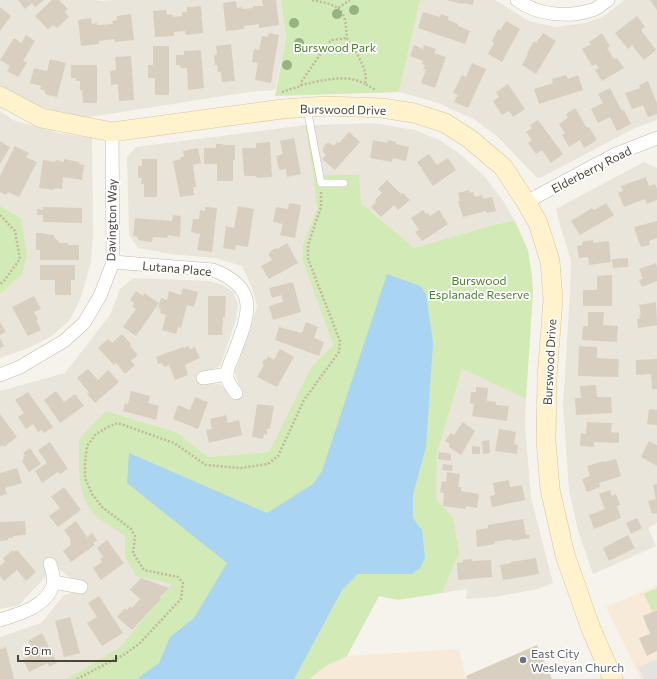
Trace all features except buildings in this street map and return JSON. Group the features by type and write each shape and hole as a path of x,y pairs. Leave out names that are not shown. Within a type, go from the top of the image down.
{"street":[{"path":"517,0 522,4 540,12 557,14 594,10 608,0"},
{"name":"Burswood Drive","path":"0,96 41,118 112,132 307,107 326,106 382,108 414,112 445,123 470,139 504,168 538,223 550,261 553,299 547,378 546,441 550,489 566,556 591,629 613,679"},
{"name":"Davington Way","path":"0,375 20,367 64,341 84,323 100,296 113,262 112,132"},
{"name":"Elderberry Road","path":"526,202 616,154 657,138"},
{"name":"Lutana Place","path":"113,262 213,270 227,275 235,281 244,292 247,305 247,317 227,374"},
{"path":"203,378 227,374 230,384 236,393"},
{"path":"0,620 31,609 47,596 53,582 53,573 50,564"},
{"path":"53,582 81,587"}],"lane":[{"path":"307,107 321,183 344,183"}],"path":[{"path":"312,0 330,4 342,12 345,19 348,42 362,63 365,84"},
{"path":"338,8 350,0"},
{"path":"300,86 331,40 347,38"},
{"path":"279,93 300,86 341,78 358,81 376,90"},
{"path":"77,679 125,654 139,644 162,621 180,599 183,583 178,577 144,570 133,553 135,536 131,529 102,507 92,494 85,478 85,464 88,446 96,434 108,426 118,423 174,443 206,465 240,468 268,464 278,456 304,400 339,352 340,341 308,259 308,245 322,207 321,183"},
{"path":"0,215 15,231 20,259 0,284"}],"shaded area":[{"path":"0,0 281,0 286,38 275,90 249,92 83,118 26,103 0,86"},
{"path":"420,0 495,0 529,21 555,27 585,23 603,17 624,0 657,0 657,120 635,128 540,178 536,177 498,137 475,120 438,103 399,92"},
{"path":"0,111 13,120 58,133 92,138 93,234 91,262 81,297 70,320 50,337 26,349 0,358 0,294 22,275 21,218 0,206"},
{"path":"373,123 415,130 441,141 460,154 484,176 502,199 515,221 492,225 414,248 361,203 323,175 314,125"},
{"path":"305,125 317,210 303,243 302,259 333,345 311,367 269,452 208,457 178,433 106,411 95,514 125,536 125,556 172,584 120,647 66,679 0,679 0,637 41,623 64,595 81,591 72,579 59,569 55,563 47,575 19,605 0,609 0,391 65,373 110,315 120,289 133,278 210,281 223,285 233,292 238,304 236,320 220,366 199,376 202,383 219,384 235,397 240,390 235,372 257,307 252,288 242,266 215,258 170,254 138,248 129,235 127,157 136,147"},
{"path":"644,162 657,168 657,523 648,528 656,546 593,574 578,531 569,490 563,405 571,261 556,209"},
{"path":"462,369 526,399 525,425 531,498 553,583 538,589 494,597 466,599 467,589 442,593 458,553 436,499 437,453"},
{"path":"657,585 657,679 641,679 606,607"},
{"path":"459,649 466,679 309,679 326,666 347,656"},
{"path":"657,659 657,679 644,679 638,667"}],"green space":[{"name":"Burswood Park","path":"281,0 420,0 399,92 275,96 286,38"},
{"name":"Burswood Esplanade Reserve","path":"305,125 314,125 323,175 359,175 361,203 414,248 492,225 515,221 528,250 533,292 526,399 462,369 437,453 436,499 453,518 459,553 442,593 398,600 379,596 347,656 326,666 309,679 66,679 120,647 172,584 136,576 125,556 125,536 105,523 94,514 88,506 81,488 79,439 106,411 178,433 208,457 269,452 311,367 333,345 302,259 303,243 317,209"},
{"path":"0,206 21,218 27,256 22,275 0,294"},
{"path":"657,588 657,609 652,611 644,594"}],"water":[{"path":"387,274 420,286 426,294 433,343 426,447 413,494 413,518 422,530 425,558 420,568 412,574 358,574 342,590 294,679 137,679 159,663 170,637 194,618 227,563 127,483 129,453 267,513 313,484 322,471"}],"place":[{"name":"East City Wesleyan Church","path":"523,660"}]}
